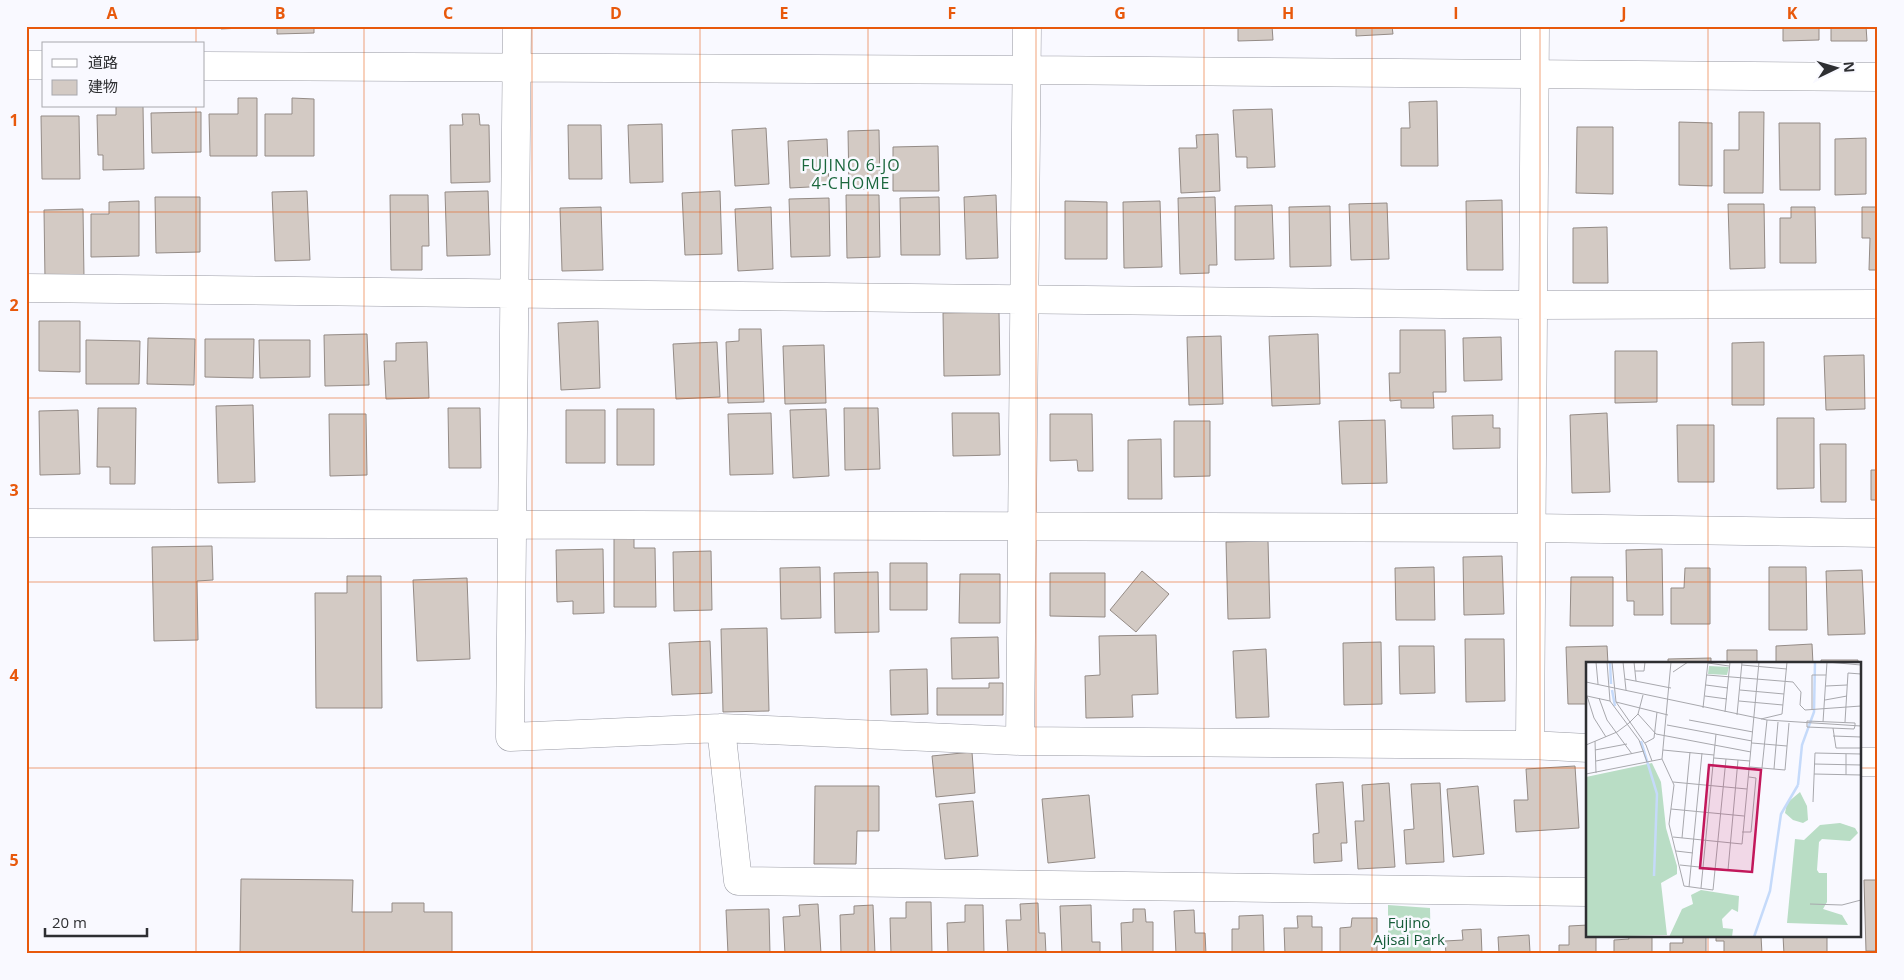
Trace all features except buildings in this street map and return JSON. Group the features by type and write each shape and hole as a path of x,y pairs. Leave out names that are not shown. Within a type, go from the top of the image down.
{"street":[{"path":"517,26 510,737 721,728 1020,741 1530,745 1586,748"},
{"path":"1020,741 1027,26"},
{"path":"1530,745 1535,26"},
{"path":"26,65 42,65"},
{"path":"205,66 1535,73 1878,77"},
{"path":"26,288 1533,305 1878,304"},
{"path":"26,523 1532,528 1878,533"},
{"path":"721,728 738,881 1586,892"},
{"path":"1862,762 1878,762"}],"green space":[{"name":"Fujino Ajisai Park","path":"1388,905 1430,908 1431,954 1388,954"}],"district":[{"name":"FUJINO 6-JO 4-CHOME","path":"851,174"}]}
